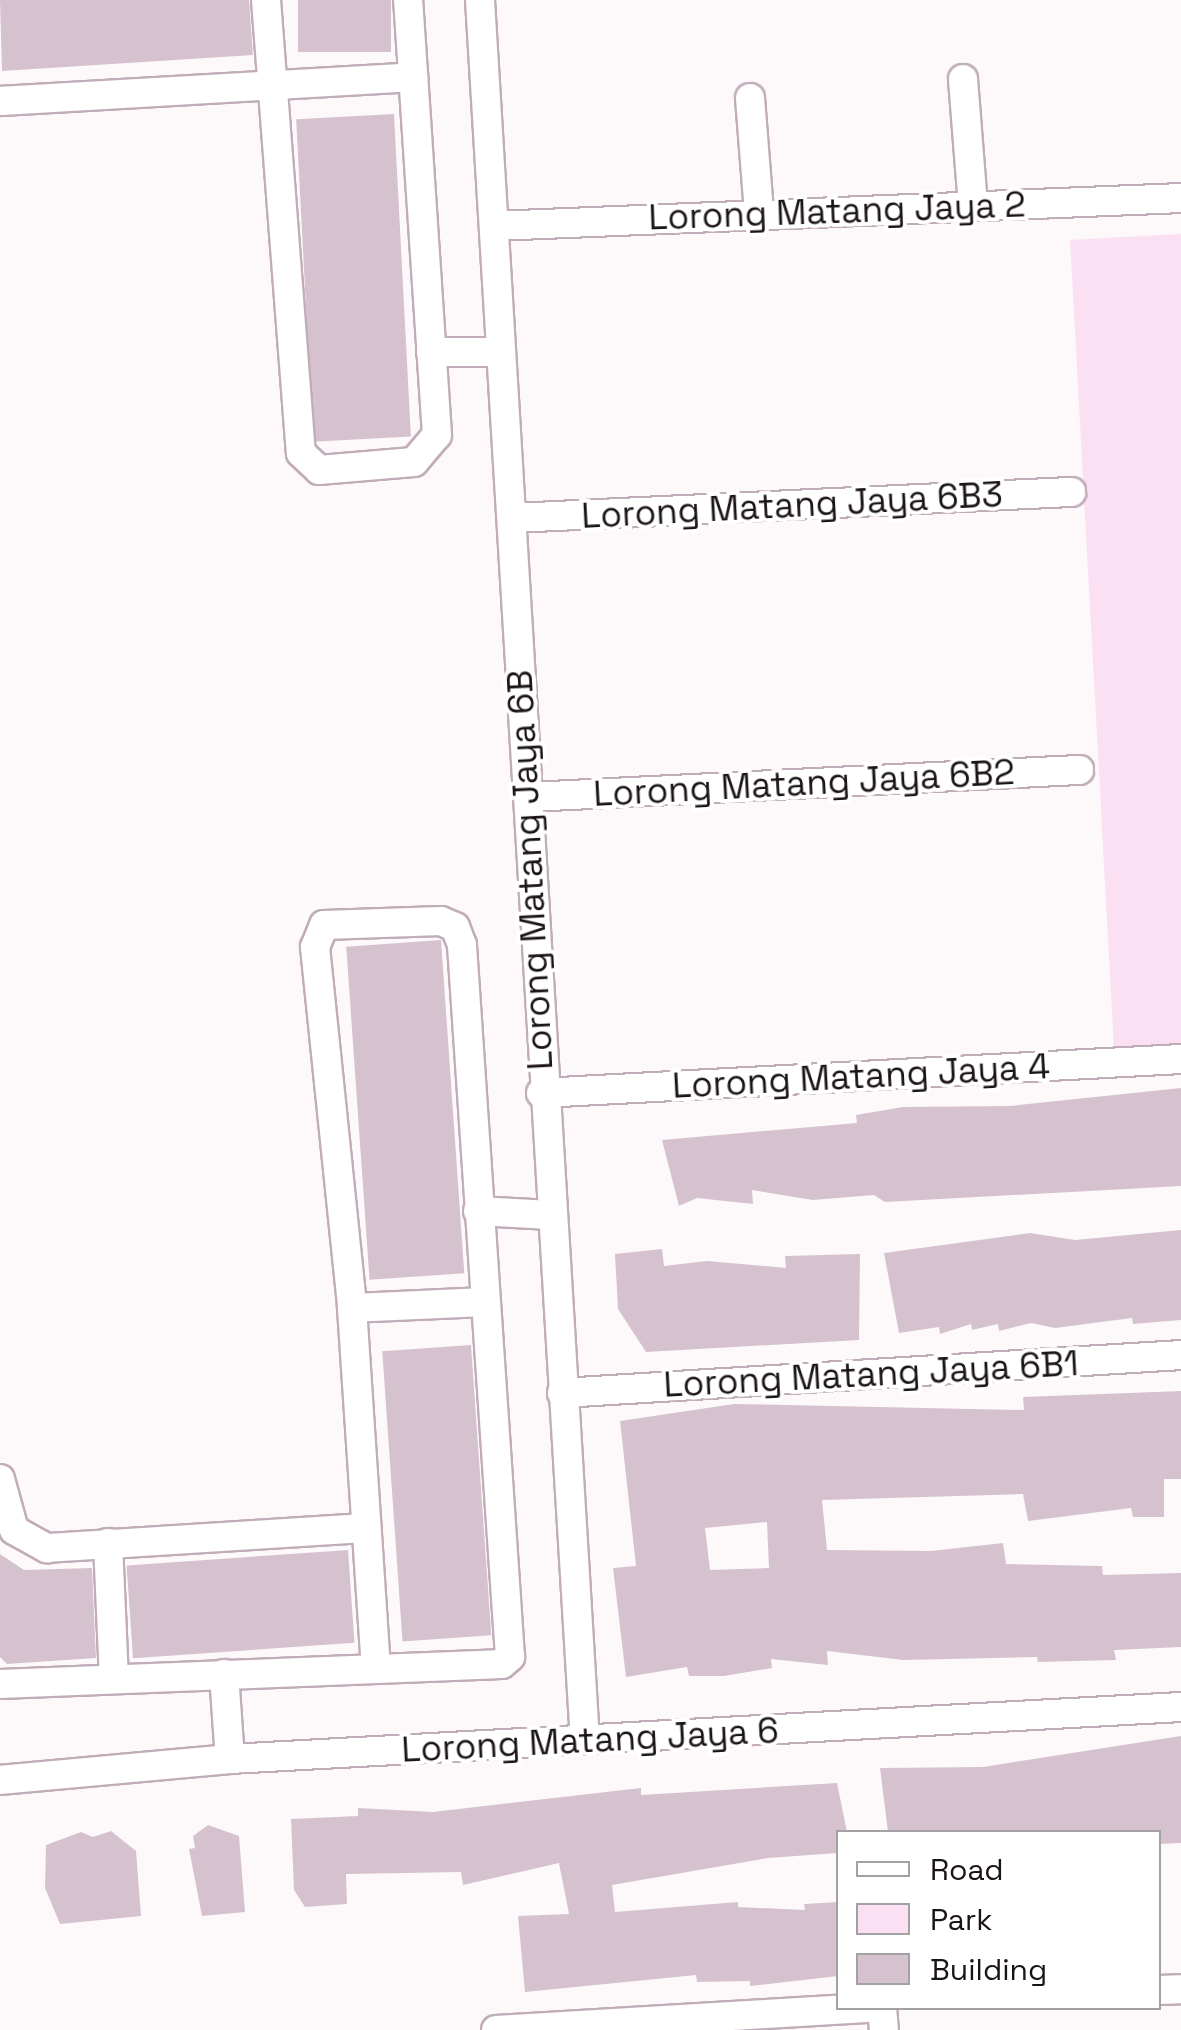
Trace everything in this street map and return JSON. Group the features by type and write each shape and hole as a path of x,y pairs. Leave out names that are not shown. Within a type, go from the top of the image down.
{"street":[{"path":"266,0 300,453 319,470 414,462 437,435 408,0"},
{"name":"Lorong Matang Jaya 6B","path":"480,0 499,352 530,797 541,1092 585,1740"},
{"path":"0,101 413,77"},
{"path":"963,79 973,204"},
{"path":"750,98 758,213"},
{"name":"Lorong Matang Jaya 2","path":"494,226 1181,198"},
{"path":"430,352 499,352"},
{"name":"Lorong Matang Jaya 6B3","path":"512,518 1071,492"},
{"name":"Lorong Matang Jaya 6B2","path":"530,797 1078,770"},
{"path":"0,1684 502,1664 510,1657 482,1302 462,945 455,927 441,921 324,925 317,934 352,1308 376,1668"},
{"name":"Lorong Matang Jaya 4","path":"541,1092 1181,1059"},
{"path":"478,1210 550,1215"},
{"path":"352,1308 482,1302"},
{"name":"Lorong Matang Jaya 6B1","path":"562,1393 1181,1356"},
{"path":"0,1479 14,1530 47,1548 366,1528"},
{"path":"108,1543 114,1678"},
{"path":"224,1674 230,1759"},
{"name":"Lorong Matang Jaya 6","path":"0,1780 230,1759 1181,1707"},
{"path":"496,2030 836,2010"}],"green space":[{"path":"1181,234 1181,1046 1114,1049 1070,240"}],"building":[{"path":"0,0 249,0 253,55 2,71"},
{"path":"298,0 391,0 391,52 298,52"},
{"path":"394,114 411,437 313,442 296,119"},
{"path":"441,940 464,1273 370,1280 346,947"},
{"path":"1181,1088 1181,1186 885,1202 874,1195 813,1200 752,1190 753,1204 697,1198 679,1206 662,1140 857,1123 856,1115 903,1107 1010,1106"},
{"path":"1181,1230 1181,1320 1133,1324 1132,1318 1055,1328 1031,1323 999,1331 998,1324 972,1330 971,1324 940,1334 939,1327 899,1333 884,1253 1030,1233 1075,1240"},
{"path":"662,1249 664,1266 707,1261 786,1268 785,1256 860,1254 859,1340 646,1352 618,1309 615,1254"},
{"path":"471,1345 491,1635 403,1641 382,1351"},
{"path":"1181,1391 1181,1479 1164,1479 1164,1517 1133,1517 1131,1508 1028,1521 1023,1494 822,1500 827,1550 931,1551 1003,1543 1006,1564 1102,1566 1103,1575 1181,1573 1181,1647 1114,1650 1116,1660 1038,1662 1037,1657 903,1660 827,1651 828,1665 771,1659 772,1668 724,1676 689,1676 687,1667 626,1677 613,1568 636,1566 620,1421 734,1404 1024,1410 1023,1397","holes":["767,1522 769,1568 710,1570 705,1528"]},
{"path":"348,1550 354,1643 133,1658 127,1565"},
{"path":"0,1554 24,1570 92,1568 96,1658 7,1664 0,1657"},
{"path":"1181,1736 1181,1843 1161,1844 1161,1830 888,1830 880,1768 983,1767"},
{"path":"837,1783 847,1830 836,1830 836,1853 768,1858 612,1885 615,1912 738,1902 738,1907 805,1910 804,1904 836,1902 836,1976 750,1986 750,1981 697,1982 696,1975 525,1992 518,1916 569,1914 559,1863 463,1885 461,1872 346,1874 347,1904 305,1907 294,1890 291,1819 358,1816 358,1808 433,1812 641,1788 641,1795"},
{"path":"208,1825 239,1836 245,1912 202,1916 189,1849 195,1848 193,1836"},
{"path":"111,1831 136,1851 141,1916 60,1924 45,1888 46,1845 81,1832 93,1837"}]}
